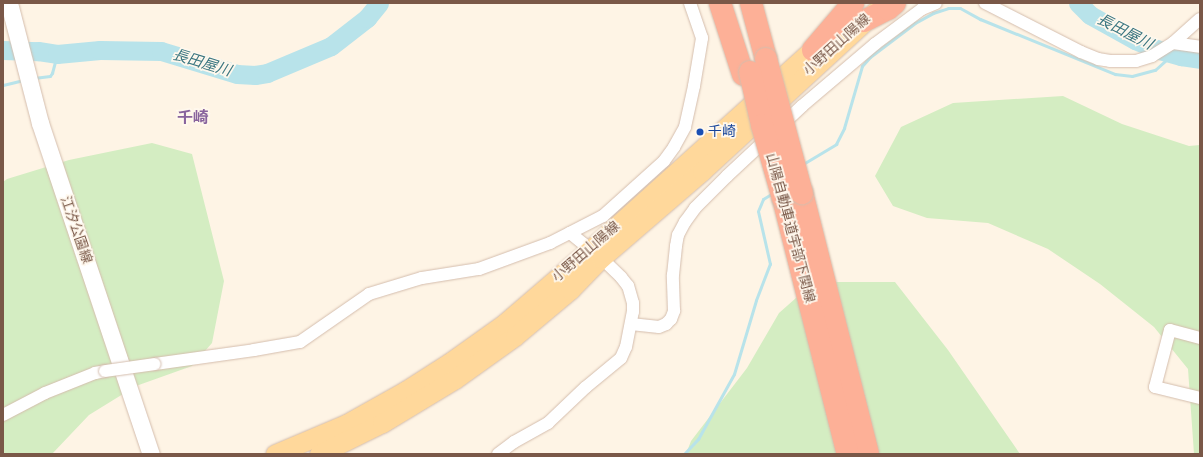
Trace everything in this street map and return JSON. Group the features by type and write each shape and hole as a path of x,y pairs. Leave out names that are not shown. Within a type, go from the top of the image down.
{"highway":[{"path":"720,3 753,68"},
{"name":"山陽自動車道宇部下関線","path":"730,3 753,68 793,195 868,454"},
{"name":"山陽自動車道宇部下関線","path":"751,3 753,68 762,125 793,195 848,454"},
{"path":"812,50 860,9 888,9 895,3"}],"main road":[{"name":"小野田山陽線","path":"275,454 346,424 449,363 505,323 702,171 860,9 884,3"},
{"name":"江汐公園線","path":"9,5 31,92 151,454"},
{"name":"小野田山陽線","path":"319,454 382,423 455,379 515,336 564,295 596,254 664,182 812,50"}],"street":[{"path":"3,414 45,393 95,373 300,342 369,294 422,278 480,269 550,243 603,216 664,161 685,128 702,38 690,3"},
{"path":"631,324 659,327 666,324 671,319 674,311 673,275 678,235 695,208 802,106 875,44 922,9 936,3"},
{"path":"986,3 1098,60 1125,62 1136,61 1152,56 1173,43 1200,19"},
{"path":"1173,43 1200,47"},
{"path":"498,454 514,442 548,423 621,358 631,324 633,303 628,286 621,277 596,254 570,233"},
{"path":"1200,338 1170,330 1155,387 1200,398"}],"green space":[{"path":"1063,96 1122,124 1189,146 1200,145 1200,454 1194,454 1188,369 1154,327 1100,284 1048,249 988,223 927,218 893,206 875,176 901,127 953,103"},
{"path":"152,143 192,154 224,281 212,343 192,366 136,386 89,415 52,454 3,454 3,182 7,179 69,160"},
{"path":"832,282 895,282 948,350 1020,454 686,454 691,441 747,368 779,313 805,290"}],"waterway":[{"name":"長田屋川","path":"3,50 38,51 57,54 100,50 161,51 237,74 255,75 267,73 331,46 367,18 379,3"},
{"name":"長田屋川","path":"1078,3 1090,15 1135,40 1156,49 1181,56 1200,59"},
{"path":"803,164 836,144 844,128 862,66 870,57 915,23 933,13 948,8 960,8 980,19 1115,74 1132,76 1155,70 1166,60 1181,56"},
{"path":"34,78 50,76 57,54"},
{"path":"3,85 23,80"},
{"path":"684,454 698,439 734,374 756,300 770,264 758,211 763,199 773,193"}],"place":[{"name":"千崎","path":"700,132"}],"district":[{"name":"千崎","path":"193,119"}]}
